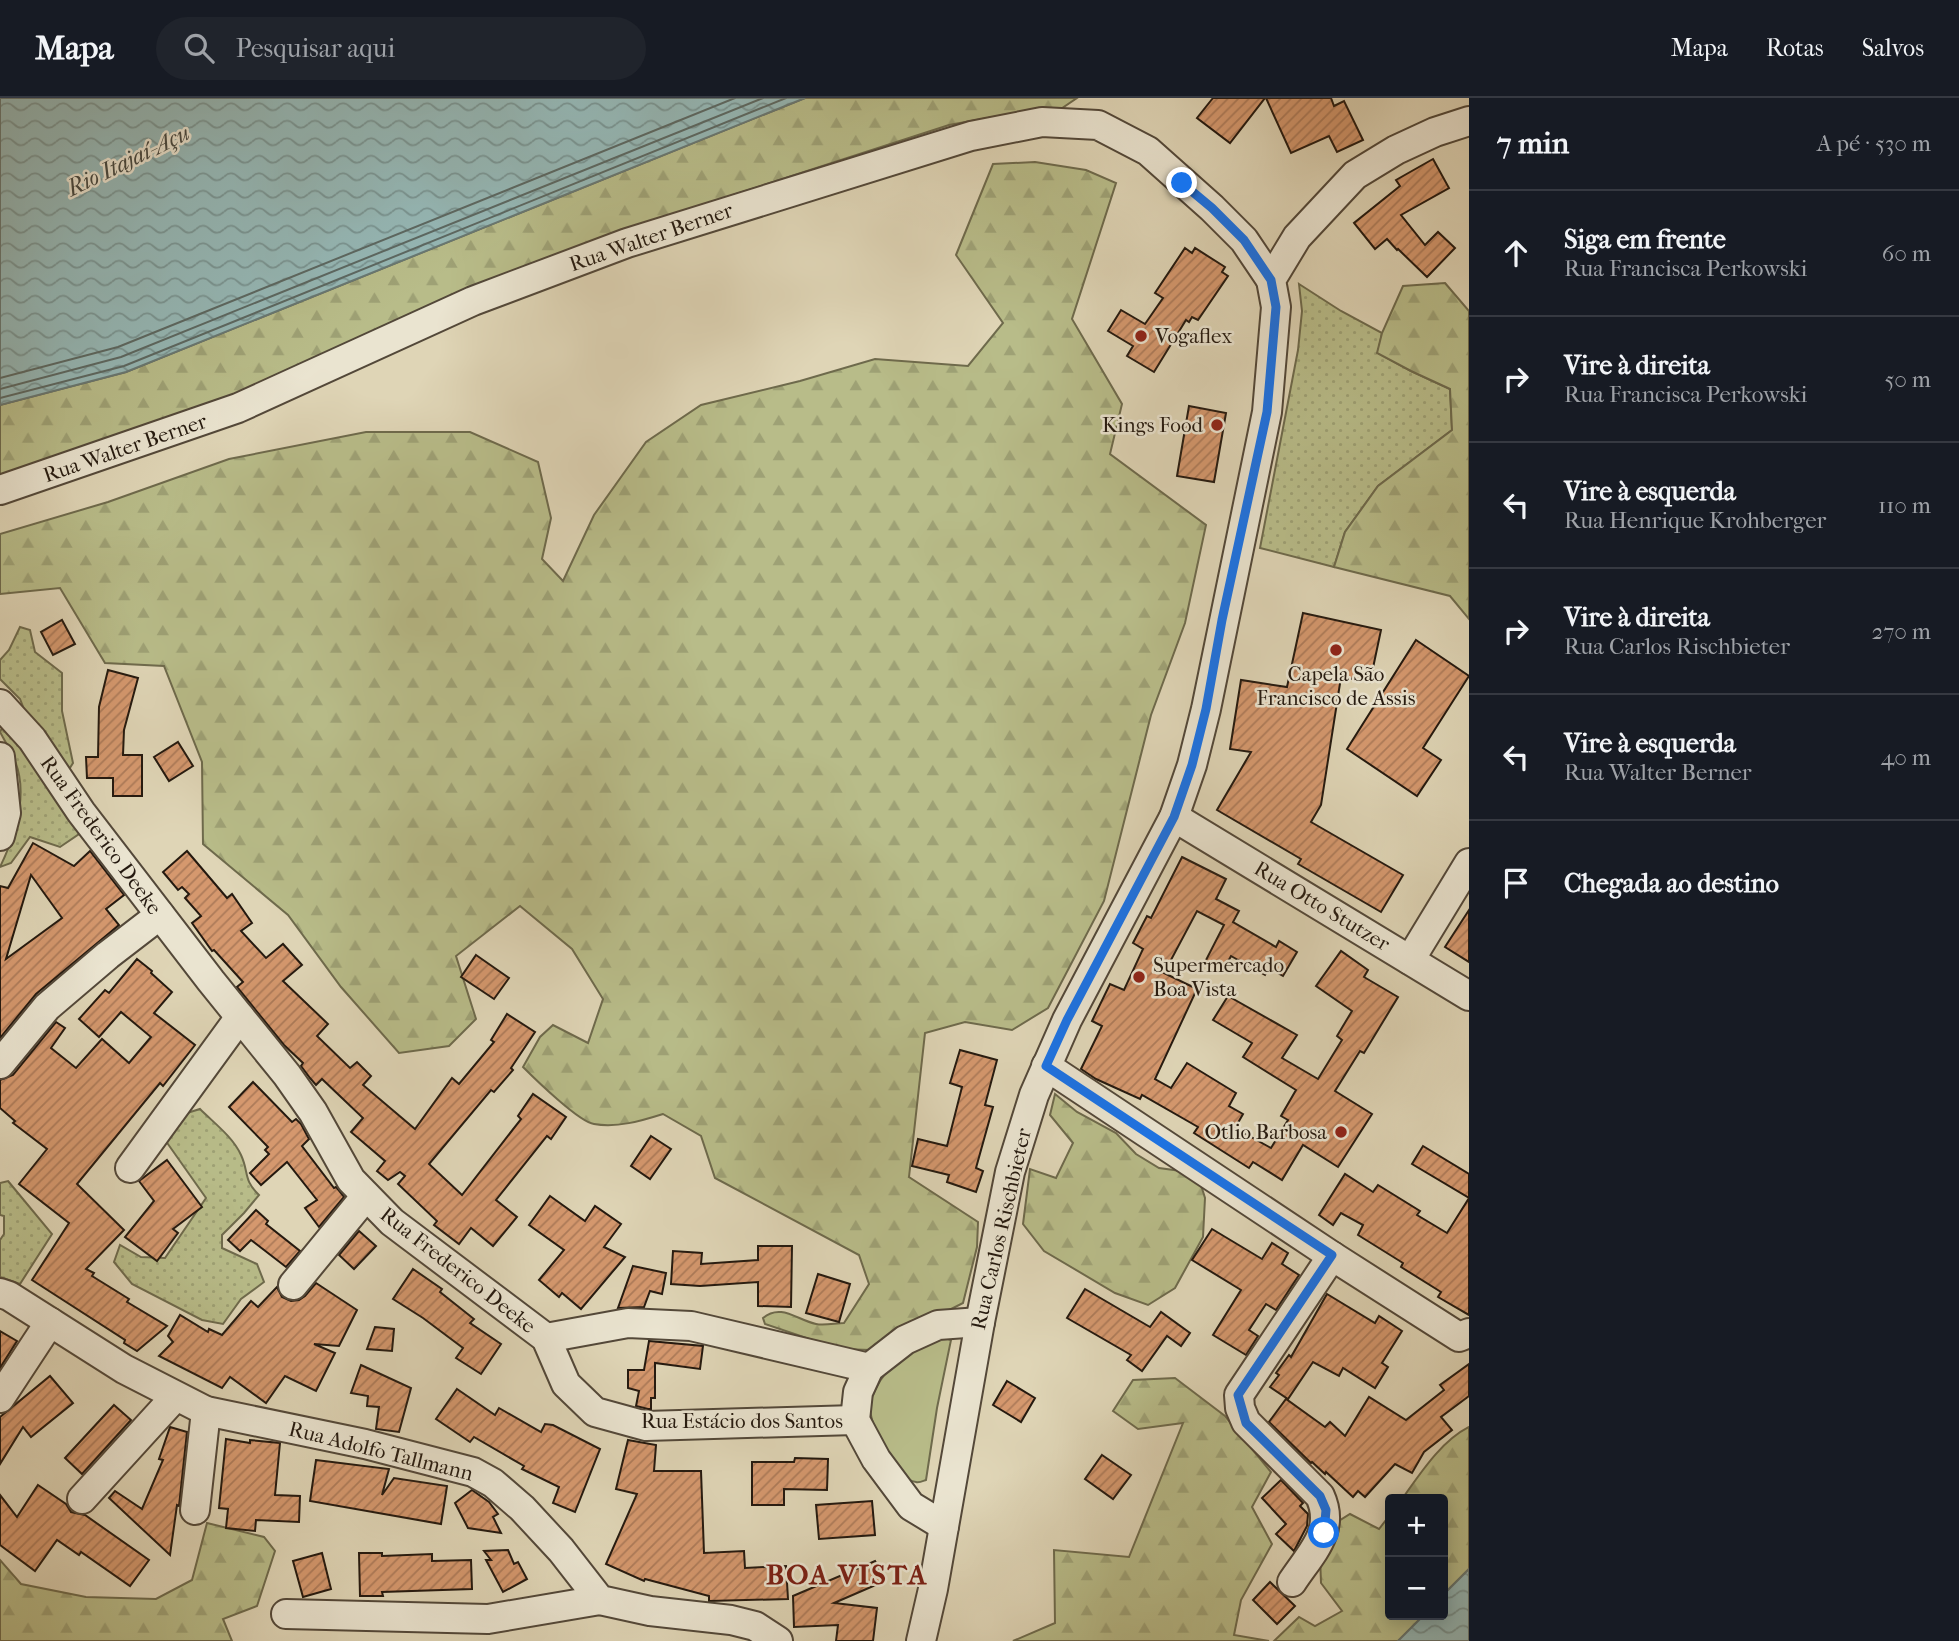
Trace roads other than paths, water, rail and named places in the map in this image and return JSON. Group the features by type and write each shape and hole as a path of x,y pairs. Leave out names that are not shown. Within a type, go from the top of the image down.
{"street":[{"path":"1271,280 1297,237 1355,175 1396,150 1435,132 1469,121"},
{"name":"Rua Walter Berner","path":"0,490 238,408 473,301 627,243 971,136 1042,122 1098,125 1148,151 1244,240 1271,280"},
{"name":"Rua Carlos Rischbieter","path":"921,1641 979,1322 1010,1172 1046,1066 1067,1020 1174,817 1192,765 1267,412 1276,307 1271,280"},
{"name":"Rua Frederico Deeke","path":"0,704 32,739 81,811 160,915 288,1075 313,1112 351,1180 392,1222 546,1338 628,1323 691,1326 869,1368"},
{"path":"0,757 6,813 0,836"},
{"name":"Rua Otto Stutzer","path":"1174,817 1469,996"},
{"path":"1410,960 1469,863"},
{"path":"0,1064 47,1007 160,915"},
{"path":"130,1168 240,1017"},
{"path":"1046,1066 1332,1255 1464,1335"},
{"path":"293,1285 366,1196"},
{"path":"1292,1582 1324,1533 1326,1510 1320,1496 1246,1423 1238,1395 1332,1255"},
{"name":"Rua Adolfo Tallmann","path":"0,1293 9,1296 124,1369 206,1411 365,1444 473,1472 493,1483 522,1507 561,1550 600,1600"},
{"path":"0,1398 50,1322"},
{"path":"944,1526 911,1506 876,1459 855,1420 858,1392 869,1368 905,1340 938,1325 979,1322"},
{"name":"Rua Estácio dos Santos","path":"546,1338 566,1384 595,1412 626,1422 646,1426 680,1426 855,1420"},
{"path":"82,1499 176,1397"},
{"path":"195,1510 206,1411"},
{"path":"286,1614 488,1619 600,1600 650,1611 730,1620 755,1626 778,1641"}],"water":[{"name":"Rio Itajaí-Açu","path":"0,98 805,98 126,372 0,405"},
{"path":"1469,1569 1469,1641 1398,1641 1419,1620 1448,1620 1448,1590"}],"place":[{"name":"Vogaflex","path":"1141,336"},
{"name":"Kings Food","path":"1217,425"},
{"name":"Capela São Francisco de Assis","path":"1336,650"},
{"name":"Supermercado Boa Vista","path":"1139,977"},
{"name":"Otlio Barbosa","path":"1341,1132"}],"district":[{"name":"BOA VISTA","path":"847,1574"}]}
